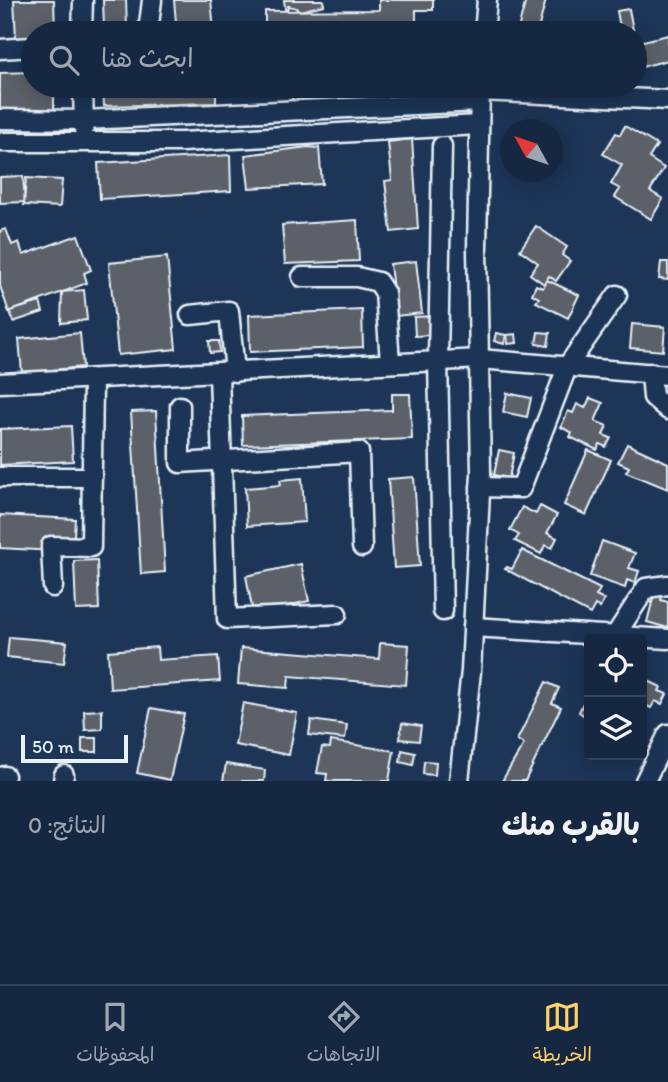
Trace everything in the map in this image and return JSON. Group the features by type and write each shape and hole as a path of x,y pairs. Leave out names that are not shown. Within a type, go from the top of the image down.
{"street":[{"path":"82,21 83,0"},
{"path":"149,21 152,0"},
{"path":"485,21 487,0"},
{"path":"0,49 21,48"},
{"path":"83,98 86,143"},
{"path":"0,118 84,120 406,98"},
{"path":"459,781 473,627 480,486 477,249 479,98"},
{"path":"614,98 668,100"},
{"path":"0,142 182,142 478,125"},
{"path":"442,146 438,360 443,611"},
{"path":"302,277 357,277 378,282 385,293 390,362"},
{"path":"480,486 521,488 568,365 617,295"},
{"path":"190,315 229,311 222,461 227,619 337,614"},
{"path":"0,383 480,359 659,374 653,397 668,410"},
{"path":"53,587 51,547 91,547 93,380"},
{"path":"180,406 180,463 359,452 362,547"},
{"path":"0,477 92,477"},
{"path":"616,634 646,588 668,585"},
{"path":"473,627 584,634"},
{"path":"647,638 668,639"},
{"path":"645,781 668,734"}],"building":[{"path":"14,0 54,0 55,21 21,21 21,38 16,38"},
{"path":"103,0 126,0 127,21 104,21"},
{"path":"174,0 211,0 213,21 176,21"},
{"path":"284,0 323,0 324,5 296,12 297,8 288,6 286,17"},
{"path":"379,0 433,0 433,10 416,10 416,21 265,21 265,11 379,10"},
{"path":"526,0 546,0 540,21 520,21"},
{"path":"629,9 631,21 619,21 617,11"},
{"path":"668,35 668,60 647,66 647,40"},
{"path":"21,72 21,98 54,98 54,111 0,112 0,73"},
{"path":"104,98 216,98 216,103 104,106"},
{"path":"292,98 306,98 306,103 292,103"},
{"path":"625,126 657,145 649,158 664,168 650,191 663,199 651,219 615,197 620,189 611,184 622,165 603,154 616,133 620,135"},
{"path":"412,139 418,229 391,232 385,181 392,180 388,142"},
{"path":"319,148 322,184 249,188 245,155"},
{"path":"230,155 231,191 100,199 98,163"},
{"path":"23,176 25,202 0,203 0,177"},
{"path":"26,178 62,180 60,207 24,205"},
{"path":"357,220 359,261 285,264 282,225"},
{"path":"536,226 567,247 562,255 570,261 556,281 549,276 544,284 530,274 538,263 520,250"},
{"path":"6,229 12,245 19,242 23,255 78,235 91,270 84,273 87,283 9,312 0,286 0,231"},
{"path":"167,257 176,349 118,355 109,263"},
{"path":"416,261 422,313 396,316 390,264"},
{"path":"661,262 668,262 668,280 659,279"},
{"path":"547,280 579,295 568,318 536,302 539,298 532,294 536,285 543,288"},
{"path":"84,290 87,320 61,323 62,292"},
{"path":"40,302 43,312 13,322 10,311"},
{"path":"362,310 363,347 250,352 249,315"},
{"path":"432,316 433,335 415,336 414,317"},
{"path":"632,324 665,327 663,351 630,348"},
{"path":"538,332 550,333 548,346 536,344"},
{"path":"80,333 83,367 22,373 19,339"},
{"path":"496,333 506,335 504,344 494,341"},
{"path":"516,334 517,343 508,344 507,335"},
{"path":"209,341 219,341 220,352 210,353"},
{"path":"507,393 531,398 527,417 503,412"},
{"path":"392,394 410,394 412,439 243,445 242,416 392,410"},
{"path":"590,398 603,403 595,421 607,426 603,435 611,438 606,447 600,444 597,450 570,437 572,433 561,427 568,411 573,413 577,404 585,408"},
{"path":"156,411 165,572 141,574 131,412"},
{"path":"71,426 73,461 0,465 0,429"},
{"path":"627,444 668,463 668,489 626,472 629,467 618,462"},
{"path":"499,450 514,453 509,478 494,475"},
{"path":"588,450 611,460 586,515 564,505"},
{"path":"414,477 420,566 394,568 388,479"},
{"path":"302,478 305,522 247,526 245,488 281,485 280,480"},
{"path":"540,506 557,515 547,533 557,538 552,548 545,545 541,554 515,541 519,535 510,530 522,507 536,514"},
{"path":"0,515 75,519 73,552 0,548"},
{"path":"602,541 635,553 629,568 639,571 635,583 627,580 625,588 590,576"},
{"path":"522,550 600,589 596,596 604,600 600,608 595,605 590,614 505,569 512,569"},
{"path":"97,560 99,609 76,610 74,561"},
{"path":"301,564 309,601 253,613 246,576"},
{"path":"653,584 664,587 661,600 668,602 668,628 647,622 653,599 649,598"},
{"path":"9,637 67,642 64,663 7,657"},
{"path":"380,643 409,645 406,685 289,676 288,688 238,684 241,648 379,659"},
{"path":"157,647 158,660 218,656 220,681 110,689 108,651"},
{"path":"647,680 661,687 659,691 667,694 662,704 655,701 651,708 647,706"},
{"path":"546,682 559,688 552,703 561,707 525,781 502,781 524,744 517,740"},
{"path":"584,701 584,716 579,712"},
{"path":"243,703 297,713 289,755 235,745"},
{"path":"151,708 184,714 170,780 137,773"},
{"path":"102,710 102,729 85,730 84,711"},
{"path":"311,720 347,725 345,739 309,735"},
{"path":"402,723 421,726 419,741 400,739"},
{"path":"82,738 97,738 97,752 82,752"},
{"path":"331,741 394,751 389,781 326,781 327,774 317,773 322,747 330,748"},
{"path":"402,750 415,753 413,765 400,762"},
{"path":"424,761 436,762 435,775 423,774"},
{"path":"226,764 265,770 264,781 223,781"}]}
